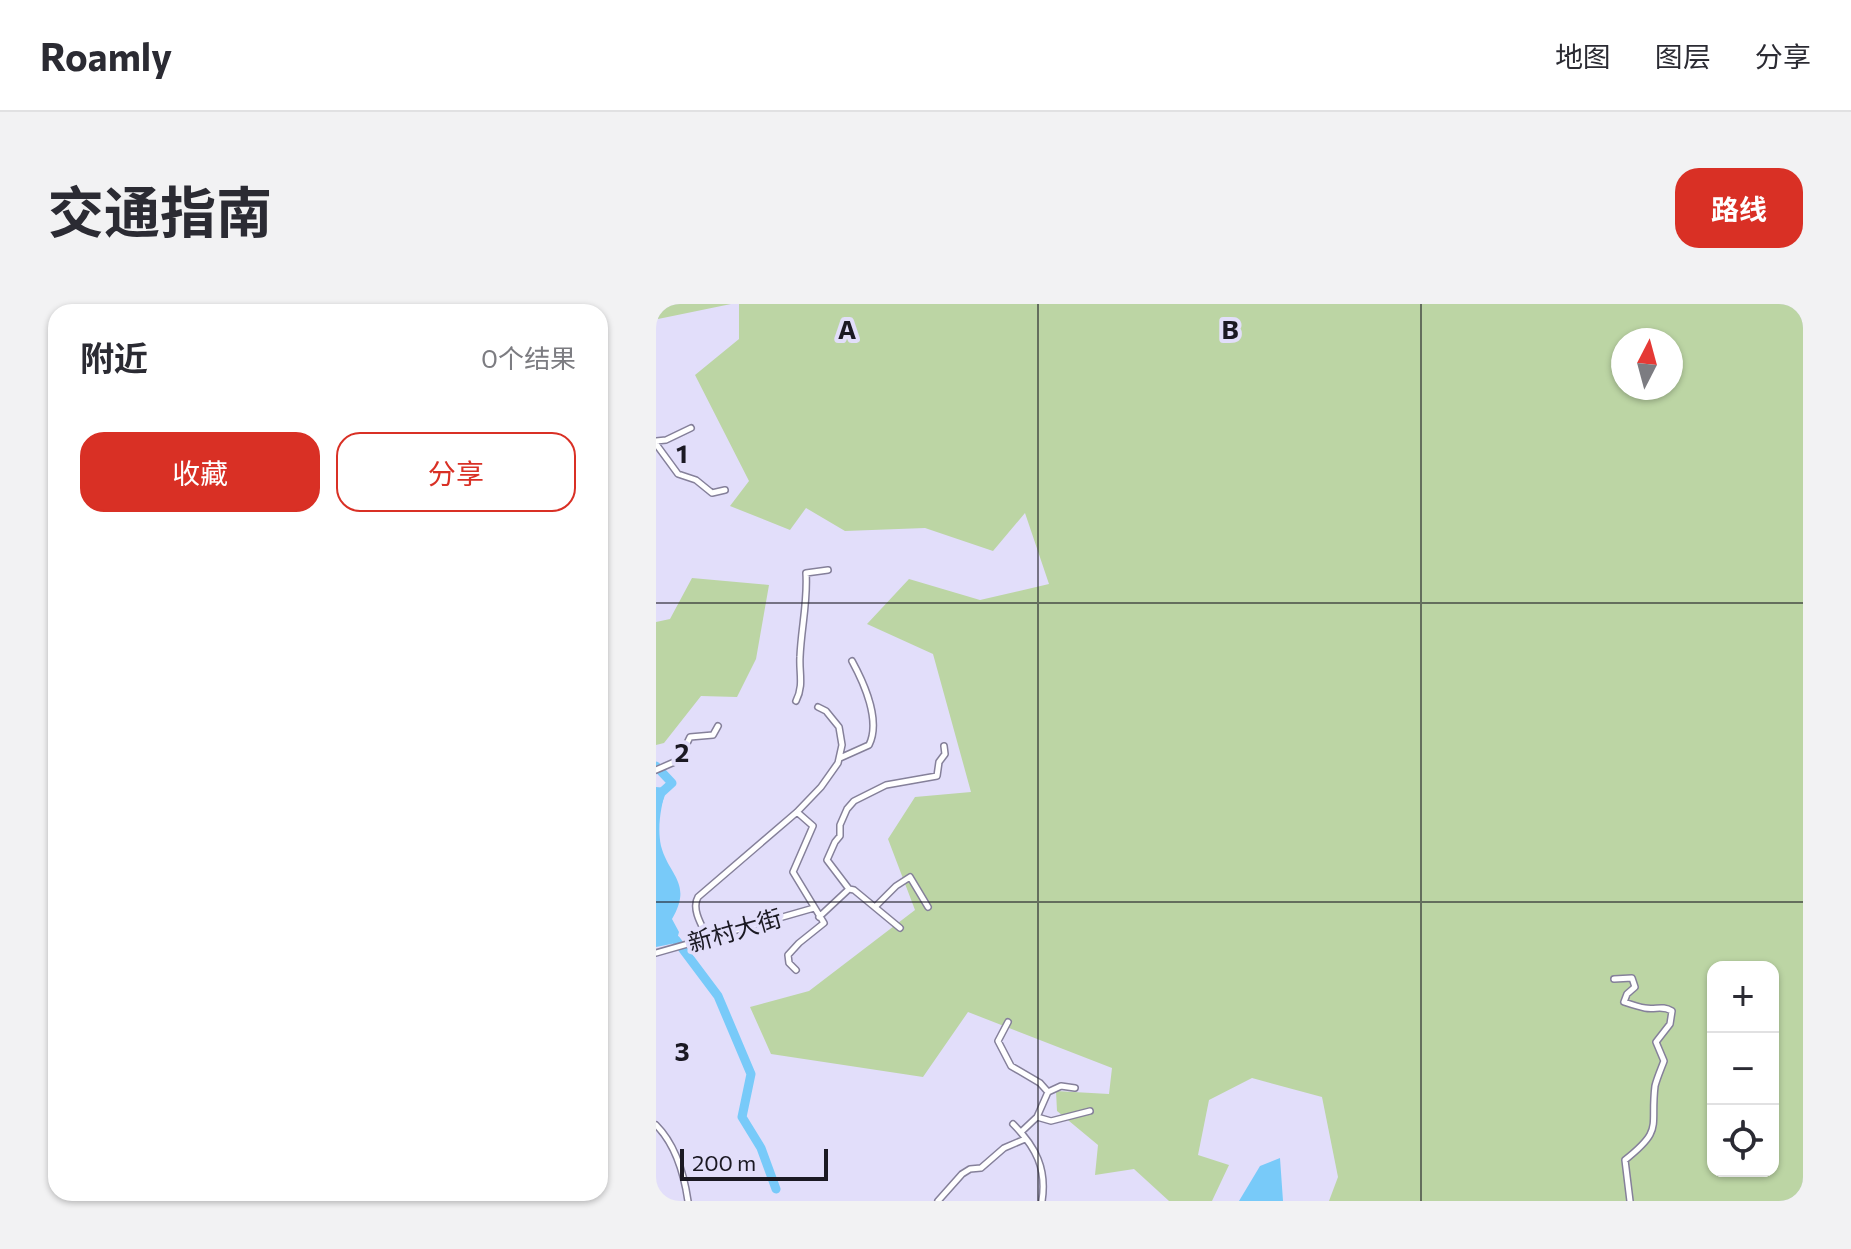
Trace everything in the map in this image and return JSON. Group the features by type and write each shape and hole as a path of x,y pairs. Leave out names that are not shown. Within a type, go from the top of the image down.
{"street":[{"path":"691,428 656,443 678,474 696,480 712,493 725,490"},
{"path":"796,701 802,684 800,660 807,597 806,573 828,570"},
{"path":"840,758 869,745 873,734 867,695 852,661"},
{"path":"708,938 696,910 698,897 797,812 821,787 840,758 842,745 839,727 826,711 818,707"},
{"path":"656,770 679,760 690,737 713,735 718,726"},
{"path":"900,928 849,889 827,860 840,836 840,825 847,809 859,798 886,785 937,776 939,762 945,754 944,746"},
{"path":"796,970 789,963 788,955 824,923 793,872 813,826 797,812"},
{"path":"875,907 910,877 928,907"},
{"path":"819,917 849,889"},
{"name":"新村大街","path":"656,953 814,908"},
{"path":"1614,979 1628,977 1635,984 1624,1002 1672,1011 1670,1024 1656,1042 1664,1061 1655,1086 1656,1109 1652,1134 1625,1160 1630,1201"},
{"path":"1008,1022 998,1041 1011,1066 1040,1083 1048,1092"},
{"path":"1021,1132 1037,1117 1048,1092 1061,1086 1075,1088"},
{"path":"1037,1117 1051,1121 1090,1111"},
{"path":"1013,1124 1042,1164 1042,1201"},
{"path":"656,1125 679,1162 688,1201"},
{"path":"938,1201 962,1174 981,1168 1004,1148 1025,1139"}],"green space":[{"path":"656,304 731,304 658,319"},
{"path":"739,304 1803,304 1803,1201 1329,1201 1338,1177 1322,1097 1252,1078 1209,1100 1198,1155 1229,1165 1212,1201 1169,1201 1134,1169 1095,1175 1098,1145 1057,1111 1056,1091 1109,1094 1112,1068 968,1012 923,1077 771,1054 750,1007 809,991 915,910 888,839 915,797 971,792 933,654 867,624 909,579 980,600 1049,584 1025,513 993,551 925,528 845,531 806,508 790,530 730,506 749,481 695,375 739,339"},
{"path":"692,578 769,585 756,659 737,697 701,696 664,743 656,745 656,622 670,619"}],"water":[{"path":"656,787 666,788 660,817 660,839 680,888 680,897 672,919 679,932 676,943 656,947"},
{"path":"1280,1158 1283,1201 1239,1201 1260,1166"}],"waterway":[{"path":"656,766 672,783 661,793 656,807"},
{"path":"676,940 718,996 751,1074 742,1117 761,1148 776,1189"}]}
